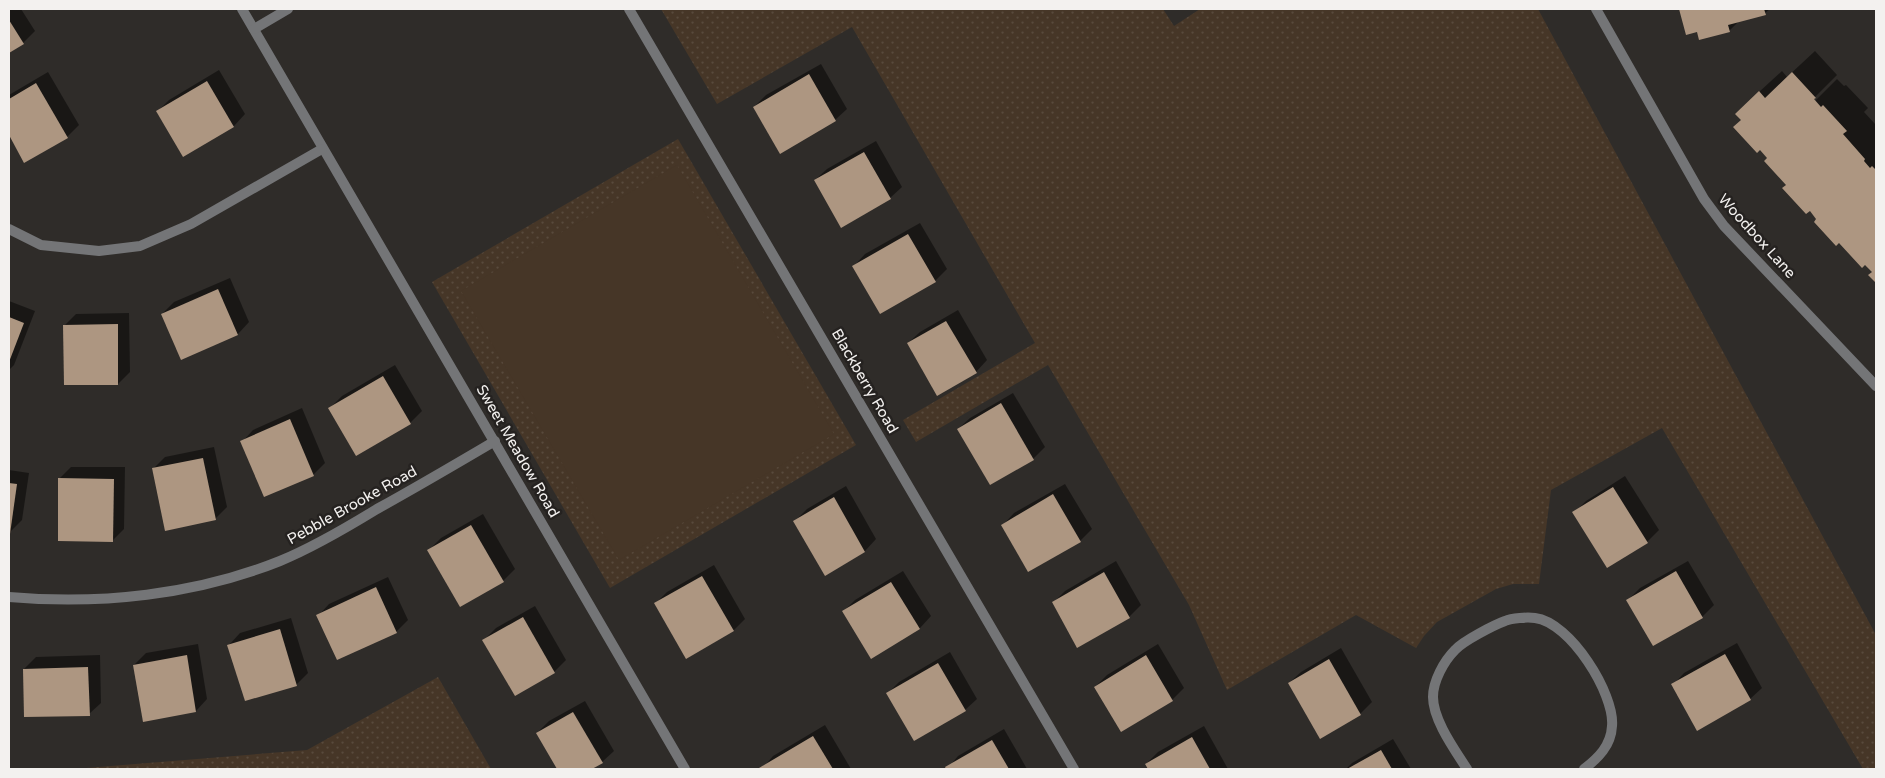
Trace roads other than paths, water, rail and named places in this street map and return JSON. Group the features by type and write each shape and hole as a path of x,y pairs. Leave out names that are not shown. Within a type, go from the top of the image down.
{"street":[{"name":"Sweet Meadow Road","path":"242,9 685,769"},
{"path":"254,29 288,9"},
{"name":"Blackberry Road","path":"629,9 1074,769"},
{"name":"Woodbox Lane","path":"1596,9 1709,206 1724,226 1876,386"},
{"path":"9,229 41,245 99,252 140,246 191,224 322,149"},
{"name":"Pebble Brooke Road","path":"9,596 41,600 108,598 172,591 230,578 281,560 331,536 495,441"},
{"path":"1467,769 1441,726 1433,697 1438,674 1456,648 1506,621 1536,618 1560,628 1578,646 1608,700 1612,726 1605,751 1584,769"}]}
